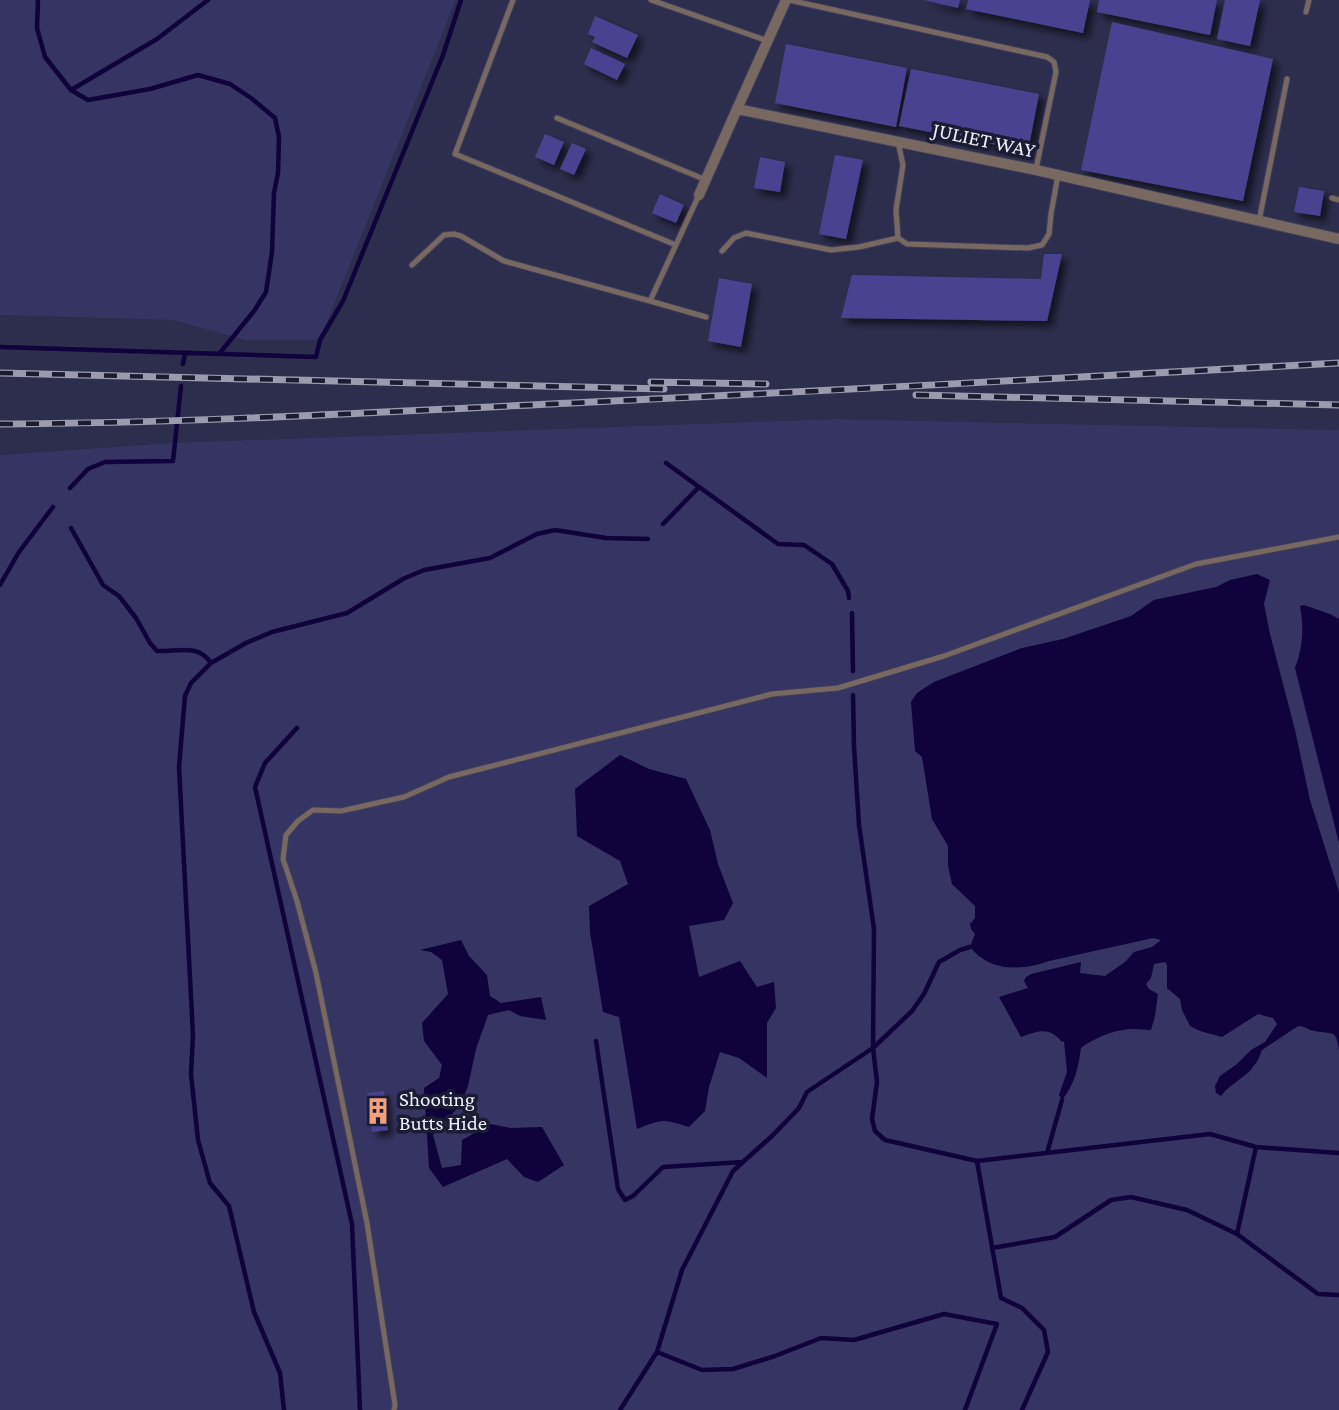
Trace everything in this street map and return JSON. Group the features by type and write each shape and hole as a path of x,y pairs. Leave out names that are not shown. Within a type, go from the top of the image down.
{"street":[{"path":"699,195 788,0"},
{"name":"JULIET WAY","path":"737,109 1036,170 1339,239"}],"lane":[{"path":"513,0 455,153 676,246"},
{"path":"650,0 768,41"},
{"path":"788,0 1047,57 1054,62 1056,72 1036,170"},
{"path":"1306,12 1309,0"},
{"path":"1259,220 1287,79"},
{"path":"557,118 706,180"},
{"path":"898,142 903,165 896,210 898,238"},
{"path":"722,251 734,238 746,233 831,250 898,238 907,244 1028,248 1042,245 1049,234 1058,175"},
{"path":"650,301 699,195"},
{"path":"1332,198 1339,200"},
{"path":"412,264 444,235 454,234 504,261 706,317"},
{"path":"394,1410 361,1197 316,973 283,859 286,835 298,821 313,810 341,811 404,797 449,777 772,694 838,688 944,656 1196,564 1339,537"}],"shaded area":[{"path":"0,0 456,0 320,340 245,340 172,320 0,315"},
{"path":"456,0 1339,0 1339,430 836,419 169,443 0,455 0,315 172,320 245,340 320,340"},
{"path":"836,419 1339,430 1339,1410 0,1410 0,455 169,443"},
{"path":"1257,574 1270,580 1264,604 1270,634 1310,800 1339,892 1339,1050 1335,1035 1298,1026 1262,1050 1250,1071 1221,1096 1216,1093 1215,1086 1220,1076 1265,1042 1277,1024 1273,1018 1258,1014 1222,1037 1190,1026 1180,999 1167,988 1165,962 1154,964 1151,978 1146,984 1158,994 1151,1030 1127,1029 1113,1032 1081,1048 1075,1076 1062,1100 1059,1095 1067,1072 1064,1041 1043,1031 1021,1037 999,997 1028,988 1024,981 1031,974 1081,962 1080,973 1105,976 1134,952 1152,947 1161,940 1153,938 1017,968 996,965 978,955 970,947 975,934 970,924 975,918 975,906 952,884 948,846 932,819 922,757 915,751 911,702 917,693 934,682 1022,648 1063,639 1131,616 1154,600 1216,587 1230,580"},
{"path":"1304,605 1339,619 1339,843 1295,668 1302,637 1300,606"},
{"path":"620,755 649,769 686,779 710,830 718,864 733,903 724,920 689,926 699,977 740,961 757,987 774,982 776,1008 767,1023 767,1078 739,1058 720,1052 705,1111 689,1127 663,1121 637,1129 619,1017 603,1012 590,932 589,906 628,884 620,861 577,836 575,789"},
{"path":"461,940 469,956 487,975 490,996 501,1003 541,997 546,1020 520,1016 509,1010 488,1015 460,1106 433,1135 442,1168 461,1165 462,1140 491,1124 510,1128 542,1127 564,1165 538,1182 524,1177 507,1159 443,1187 429,1168 424,1088 439,1078 442,1065 424,1041 422,1023 448,994 442,960 431,952 420,950"}],"building":[{"path":"924,0 960,0 958,8"},
{"path":"968,0 1090,0 1083,33 966,9"},
{"path":"1099,0 1217,0 1210,35 1097,12"},
{"path":"1225,0 1260,0 1250,46 1217,39"},
{"path":"595,16 638,35 627,58 592,42 595,37 588,34"},
{"path":"1112,22 1273,59 1243,201 1081,170"},
{"path":"786,44 907,68 896,127 775,103"},
{"path":"591,48 625,64 617,80 584,64"},
{"path":"911,69 1039,94 1028,151 899,126"},
{"path":"545,134 564,142 554,165 535,157"},
{"path":"572,143 586,149 574,175 560,169"},
{"path":"835,155 863,160 846,239 819,234"},
{"path":"760,157 785,162 780,192 754,188"},
{"path":"1299,187 1324,191 1320,216 1294,212"},
{"path":"660,194 684,205 676,223 652,213"},
{"path":"1044,254 1062,254 1047,321 841,318 852,275 1041,279"},
{"path":"719,278 752,284 741,347 708,341"},
{"name":"Shooting Butts Hide","path":"384,1091 388,1130 372,1132 367,1093"}],"waterway":[{"path":"38,0 37,28 45,57 71,90 88,100 150,89 198,75 230,84 275,118 279,137 278,173 266,292 219,354"},
{"path":"71,90 157,39 208,0"},
{"path":"0,347 316,357 320,340 343,301 443,55 461,0"},
{"path":"183,364 185,353"},
{"path":"70,488 88,469 105,462 173,461 181,386"},
{"path":"666,463 778,544 804,545 832,564 848,591 849,598"},
{"path":"663,524 699,487"},
{"path":"0,585 19,552 53,507"},
{"path":"71,528 103,585 119,596 157,651 193,651 200,653 211,663"},
{"path":"284,1410 280,1373 254,1312 229,1206 210,1183 198,1140 191,1074 193,1035 179,767 185,696 191,683 211,663 246,643 272,632 347,613 403,579 424,570 490,558 537,534 555,530 606,538 648,539"},
{"path":"852,613 853,671"},
{"path":"853,695 859,825 874,929 873,1048 877,1082 872,1119 875,1131 885,1140 977,1161 1001,1298 1022,1308 1044,1330 1048,1352 1022,1410"},
{"path":"297,728 265,763 255,787 352,1224 360,1410"},
{"path":"620,1410 657,1352 682,1270 733,1171 799,1108 807,1092 873,1048 912,1011 924,994 939,962 970,947"},
{"path":"596,1041 618,1189 625,1200 633,1196 663,1167 743,1162"},
{"path":"1047,1153 1062,1100"},
{"path":"977,1161 1210,1134 1256,1147 1339,1153"},
{"path":"1237,1234 1256,1147"},
{"path":"992,1248 1055,1237 1111,1200 1131,1197 1187,1210 1237,1234 1318,1294 1339,1295"},
{"path":"657,1352 702,1370 733,1369 821,1338 854,1340 944,1314 997,1324 965,1410"}],"railway":[{"path":"0,424 143,422 358,413 1339,363"},
{"path":"0,373 664,389"},
{"path":"651,382 766,384"},
{"path":"916,395 1339,405"}],"place":[{"name":"Shooting Butts Hide","path":"378,1111"}]}
